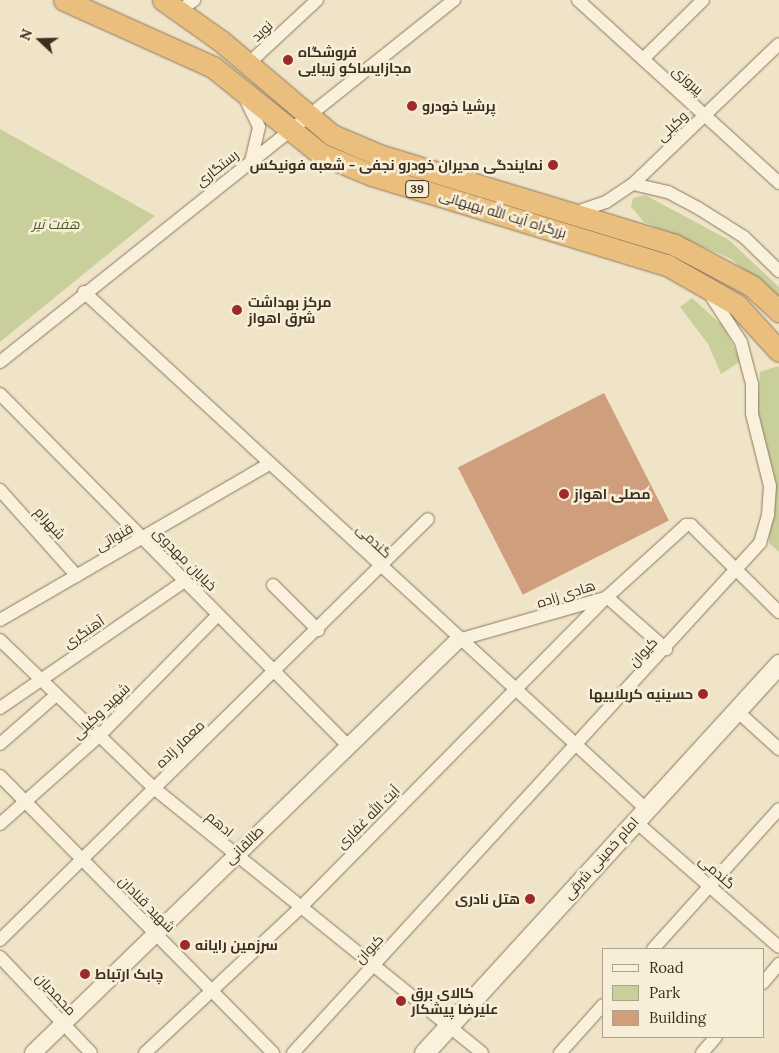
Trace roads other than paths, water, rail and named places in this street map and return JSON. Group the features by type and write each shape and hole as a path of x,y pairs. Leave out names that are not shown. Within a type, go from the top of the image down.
{"highway":[{"name":"بزرگراه آیت الله بهبهانی","path":"64,0 213,67 299,125 332,135 380,155 675,244 714,262 752,286 779,311"},
{"name":"بزرگراه آیت الله بهبهانی","path":"178,4 248,64 321,154 372,175 624,250 696,280 737,305 779,352"},
{"path":"372,175 380,155"}],"main road":[{"name":"امام خمینی شرقی","path":"424,1053 779,664"}],"street":[{"name":"نوید","path":"248,64 318,0"},
{"name":"رستگاری","path":"0,362 84,292 250,161 299,125 454,0"},
{"path":"643,59 704,0"},
{"name":"پیروزی","path":"584,2 643,59 779,183"},
{"name":"وکیلی","path":"574,213 606,202 633,184 779,44"},
{"path":"238,83 259,127 250,161"},
{"path":"633,184 668,192 698,208 744,237 779,271"},
{"name":"کیوان","path":"294,1053 737,572 760,543 768,515 770,486 741,342 730,319 696,280"},
{"name":"گندمی","path":"84,292 458,640 576,746 710,886 779,947"},
{"name":"خیابان مهدوی","path":"0,394 348,746"},
{"name":"قنواتی","path":"0,620 269,464"},
{"name":"شهرام","path":"0,490 77,576"},
{"name":"معمار زاده","path":"0,940 428,520"},
{"name":"هادی زاده","path":"458,640 607,597 689,524 737,572"},
{"path":"737,572 779,612"},
{"name":"آهنگری","path":"0,708 185,581"},
{"path":"273,585 318,630"},
{"path":"607,597 666,649"},
{"name":"آیت الله غفاری","path":"146,1053 300,908 607,597"},
{"name":"شهید وکیلی","path":"0,824 98,737 218,615"},
{"name":"ادهم","path":"0,640 98,737 155,789 234,855 482,1053"},
{"name":"طالقانی","path":"33,1053 61,1021 458,640"},
{"path":"0,744 56,696"},
{"path":"737,711 779,749"},
{"name":"شهید قنادان","path":"0,776 273,1053"},
{"path":"654,948 779,809"},
{"name":"محمدیان","path":"0,957 90,1053"},
{"path":"764,982 779,964"},
{"path":"560,1053 602,1006"},
{"path":"702,1053 715,1038"}],"place":[{"name":"فروشگاه مجازایساکو زیبایی","path":"288,60"},
{"name":"پرشيا خودرو","path":"412,106"},
{"name":"نمایندگی مدیران خودرو نجفی - شعبه فونیکس","path":"553,165"},
{"name":"مرکز بهداشت شرق اهواز","path":"237,310"},
{"name":"مصلی اهواز","path":"564,494"},
{"name":"حسینیه کربلاییها","path":"703,694"},
{"name":"هتل نادری","path":"530,899"},
{"name":"سرزمین رایانه","path":"185,945"},
{"name":"چابک ارتباط","path":"85,974"},
{"name":"کالای برق علیرضا پیشکار","path":"401,1001"}],"park label":[{"name":"هفت تیر","path":"56,224"}]}
